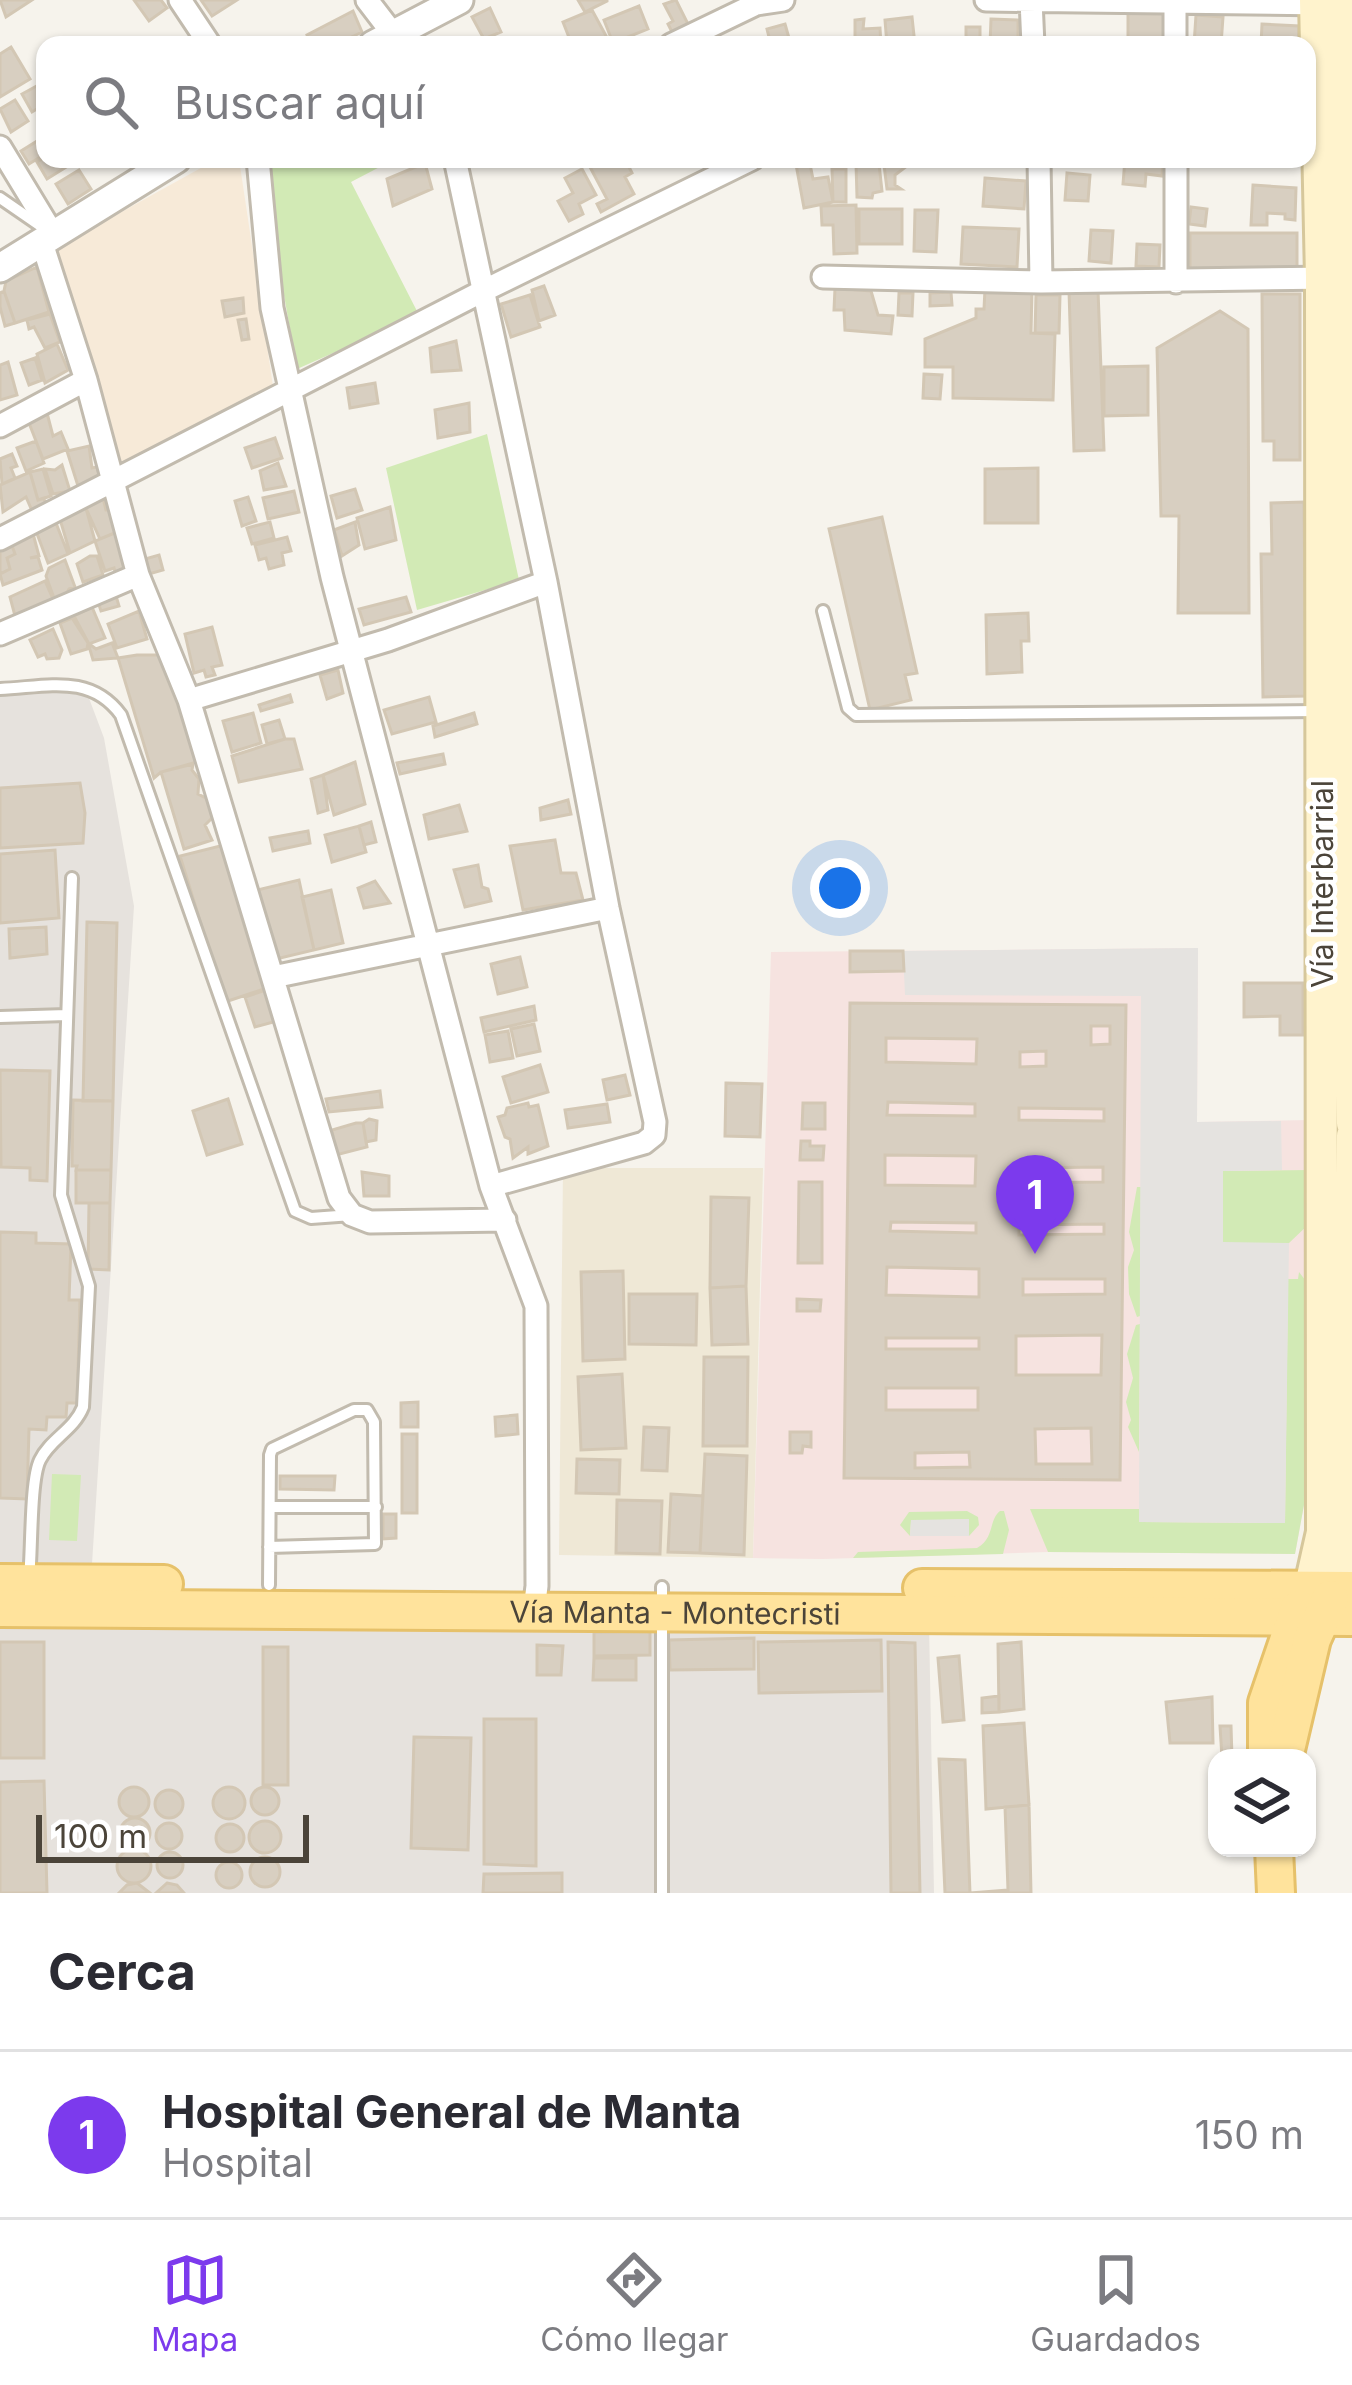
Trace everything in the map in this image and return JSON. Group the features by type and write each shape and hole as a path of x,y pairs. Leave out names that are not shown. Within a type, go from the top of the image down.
{"main road":[{"name":"Vía Interbarrial","path":"1332,2 1339,278 1333,480 1352,1123"},
{"name":"Vía Interbarrial","path":"1286,1749 1312,1639 1349,1535 1336,1253 1341,711"},
{"name":"Vía Interbarrial","path":"1336,1253 1352,1136"},
{"name":"Vía Manta - Montecristi","path":"14,1596 269,1585 536,1598"},
{"name":"Vía Manta - Montecristi","path":"14,1596 1327,1603"},
{"name":"Vía Manta - Montecristi","path":"662,1598 1230,1617 1327,1603"},
{"name":"Vía Interbarrial","path":"1267,1749 1267,1702 1327,1603"},
{"path":"1230,1617 1254,1649 1267,1702"},
{"path":"1274,1857 1276,1893"}],"street":[{"path":"180,0 204,36"},
{"path":"367,0 394,36"},
{"path":"399,36 459,0"},
{"path":"689,36 756,4 783,0"},
{"path":"986,0 1332,2"},
{"path":"1031,2 1033,36"},
{"path":"1175,2 1175,36"},
{"path":"0,147 48,239 138,574 189,700 339,1198 352,1215 370,1222 505,1220"},
{"path":"0,268 162,168"},
{"path":"259,168 272,308 351,651 490,1186 536,1306 536,1598"},
{"path":"457,168 655,1122 654,1135 644,1143 490,1186"},
{"path":"0,539 734,168"},
{"path":"1039,168 1041,282"},
{"path":"1175,168 1176,281"},
{"path":"823,277 1041,282 1339,278"},
{"path":"0,426 86,380"},
{"path":"0,634 138,574"},
{"path":"189,700 351,651 546,581"},
{"path":"273,977 608,908"}],"lane":[{"path":"0,199 48,239"},
{"path":"824,611 848,708 856,715 1341,711"},
{"path":"0,688 84,686 106,695 121,715 296,1211 311,1218 352,1215"},
{"path":"14,1596 38,1466 83,1407 90,1308 85,1269 61,1195 72,878"},
{"path":"0,1017 67,1015"},
{"path":"269,1547 373,1546 377,1541 372,1414 361,1408 272,1449 269,1547 269,1585"},
{"path":"270,1508 376,1507"},
{"path":"662,1598 662,1893"}],"shaded area":[{"path":"201,168 240,168 273,386 117,468 53,250"},
{"path":"0,685 84,685 104,738 134,906 92,1564 0,1563"},
{"path":"1198,948 1197,1122 1310,1120 1308,1483 1295,1554 1048,1552 753,1558 771,952"},
{"path":"1198,948 1197,1122 1281,1121 1282,1170 1223,1171 1223,1242 1289,1243 1285,1523 1139,1522 1141,996 905,995 903,951"},
{"path":"563,1168 763,1168 753,1558 559,1555"},
{"path":"969,1519 969,1536 910,1536 911,1520"},
{"path":"0,1618 929,1623 934,1893 0,1893"}],"green space":[{"path":"269,168 378,168 351,182 419,315 297,369 275,244"},
{"path":"487,434 519,580 417,610 386,468"},
{"path":"1309,1170 1310,1223 1289,1243 1223,1243 1223,1171"},
{"path":"1137,1187 1141,1187 1137,1317 1129,1294 1128,1267 1134,1250 1129,1232"},
{"path":"1299,1272 1309,1285 1308,1483 1295,1554 1048,1552 1030,1509 1139,1509 1140,1522 1285,1523 1288,1279 1298,1279"},
{"path":"1140,1324 1139,1452 1128,1427 1126,1402 1133,1378 1127,1354"},
{"path":"52,1474 81,1475 77,1541 49,1540"},
{"path":"967,1511 978,1517 979,1525 969,1536 968,1519 911,1521 910,1536 900,1525 909,1512"},
{"path":"1004,1511 1009,1530 1003,1554 853,1558 858,1552 977,1548"}],"building":[{"path":"0,0 32,0 6,17"},
{"path":"134,0 161,0 167,8 149,21"},
{"path":"201,0 237,0 212,16"},
{"path":"578,0 607,0 607,1 585,12"},
{"path":"676,0 688,24 672,32 668,24 673,21 664,4"},
{"path":"639,6 648,29 630,36 610,36 604,20"},
{"path":"490,8 501,32 482,36 472,17"},
{"path":"592,10 606,36 568,36 563,22"},
{"path":"353,11 362,32 354,36 307,35"},
{"path":"1128,12 1166,12 1167,36 1128,36"},
{"path":"1196,15 1223,17 1222,36 1195,36"},
{"path":"912,17 914,36 886,36 885,20"},
{"path":"864,19 863,29 880,28 880,36 855,36 855,20"},
{"path":"991,19 1018,20 1018,36 990,36"},
{"path":"785,24 788,36 769,36 767,29"},
{"path":"1262,24 1299,26 1298,36 1261,36"},
{"path":"966,27 980,27 980,36 966,36"},
{"path":"11,47 30,79 0,97 0,54"},
{"path":"36,86 36,110 32,112 22,94"},
{"path":"15,100 28,121 11,132 0,109"},
{"path":"36,142 36,160 29,164 21,151"},
{"path":"41,168 65,168 47,179"},
{"path":"426,168 432,189 393,206 387,179"},
{"path":"591,168 630,168 632,173 625,177 634,194 601,212 597,204 607,199"},
{"path":"797,168 811,168 813,179 828,177 833,202 804,208"},
{"path":"856,168 879,168 882,191 872,198 857,197"},
{"path":"884,168 904,168 895,175 895,185 901,189 887,189"},
{"path":"1124,168 1162,168 1162,176 1146,174 1145,186 1123,184"},
{"path":"582,169 596,195 579,204 583,214 569,221 558,201 573,193 565,178"},
{"path":"832,169 846,169 846,202 833,202"},
{"path":"79,170 91,189 68,204 56,184"},
{"path":"1067,173 1090,175 1088,201 1065,200"},
{"path":"985,178 1026,181 1024,209 983,206"},
{"path":"1253,185 1296,188 1295,220 1267,213 1267,225 1251,225"},
{"path":"856,205 857,253 834,254 833,225 822,225 821,206"},
{"path":"1191,207 1207,209 1205,226 1189,224"},
{"path":"859,209 902,209 902,244 859,244"},
{"path":"915,210 938,210 936,252 914,251"},
{"path":"963,227 1019,229 1017,267 961,264"},
{"path":"1091,230 1113,231 1111,263 1089,261"},
{"path":"1190,233 1297,233 1297,269 1190,269"},
{"path":"1137,244 1160,245 1159,267 1136,266"},
{"path":"37,267 49,312 15,323 4,291 6,281"},
{"path":"544,286 555,315 539,321 532,290"},
{"path":"835,288 871,291 878,315 893,316 891,334 845,330 844,310 834,310"},
{"path":"985,289 1032,290 1031,333 1055,334 1053,400 953,398 953,367 925,367 925,339 976,318 976,309 984,309"},
{"path":"1098,290 1104,450 1074,451 1069,291"},
{"path":"4,291 15,323 5,326 0,307"},
{"path":"951,292 952,305 930,306 930,293"},
{"path":"899,293 913,293 912,316 898,315"},
{"path":"1262,294 1300,294 1300,460 1274,460 1274,441 1263,441"},
{"path":"530,295 540,327 511,337 501,304"},
{"path":"1036,295 1060,295 1059,333 1035,333"},
{"path":"243,298 244,313 225,317 222,301"},
{"path":"1220,311 1248,329 1249,613 1178,613 1179,516 1161,516 1157,348"},
{"path":"50,314 60,342 45,348 27,320"},
{"path":"246,319 249,339 242,340 238,320"},
{"path":"456,341 461,370 432,372 430,348"},
{"path":"57,344 68,370 45,383 37,354"},
{"path":"35,358 42,380 29,385 21,363"},
{"path":"8,362 17,395 0,400 0,365"},
{"path":"1148,366 1148,415 1104,416 1104,367"},
{"path":"924,374 942,375 940,399 923,398"},
{"path":"375,383 378,403 350,408 347,388"},
{"path":"469,403 470,432 438,438 435,410"},
{"path":"47,413 53,436 61,432 68,449 43,459 29,423"},
{"path":"275,438 282,458 252,468 245,448"},
{"path":"36,441 44,463 26,471 17,448"},
{"path":"89,446 92,468 97,467 100,476 78,486 67,451"},
{"path":"12,454 15,478 2,484 0,459"},
{"path":"278,463 286,486 264,490 260,471"},
{"path":"62,465 70,491 53,494 45,469"},
{"path":"1038,468 1038,523 985,523 985,469"},
{"path":"43,469 51,496 38,500 30,472"},
{"path":"30,472 38,500 44,498 46,506 33,513 26,497 3,512 0,485"},
{"path":"355,489 362,510 337,518 331,496"},
{"path":"294,491 299,512 268,519 263,498"},
{"path":"248,497 256,521 242,526 235,501"},
{"path":"103,498 117,532 100,539 84,504"},
{"path":"84,501 95,541 70,553 59,516"},
{"path":"1304,502 1306,696 1263,697 1261,554 1272,554 1271,503"},
{"path":"390,507 396,540 365,549 357,518"},
{"path":"882,517 917,673 905,675 911,700 870,710 829,529"},
{"path":"270,522 274,538 252,544 247,528"},
{"path":"355,522 359,545 342,556 334,530"},
{"path":"56,523 68,554 48,563 36,531"},
{"path":"32,530 39,556 30,558 38,557 42,570 3,585 0,574 10,569 7,558 15,554 11,543"},
{"path":"117,532 129,570 116,575 114,568 105,571 95,541"},
{"path":"287,537 291,551 282,553 284,565 269,569 266,558 259,560 255,545"},
{"path":"11,543 15,554 7,558 10,569 0,574 0,548"},
{"path":"159,555 163,570 149,574 145,559"},
{"path":"97,556 103,575 83,582 77,564"},
{"path":"65,560 75,587 58,609 46,576 49,568"},
{"path":"45,581 53,599 15,616 10,597"},
{"path":"116,596 119,606 101,611 98,602"},
{"path":"406,597 411,612 364,625 359,609"},
{"path":"92,607 105,638 89,644 74,616"},
{"path":"139,611 147,639 117,648 108,624"},
{"path":"1028,613 1029,641 1021,641 1022,672 987,674 986,615"},
{"path":"72,618 88,643 87,649 71,654 60,623"},
{"path":"212,627 222,665 212,667 215,675 206,677 204,670 194,673 185,634"},
{"path":"53,629 62,650 59,658 38,657 30,640"},
{"path":"88,643 96,649 112,643 118,658 93,660"},
{"path":"163,655 197,762 154,778 118,658"},
{"path":"338,670 343,693 327,699 320,675"},
{"path":"290,695 292,702 261,711 259,705"},
{"path":"429,697 436,722 392,734 384,710"},
{"path":"253,713 261,743 232,752 223,721"},
{"path":"474,713 477,724 435,737 433,726"},
{"path":"279,720 285,739 267,744 262,725"},
{"path":"294,739 302,769 239,782 232,756"},
{"path":"443,754 445,764 400,774 397,763"},
{"path":"355,762 365,804 334,815 323,775"},
{"path":"193,764 198,794 208,799 212,818 205,825 212,840 184,849 161,772"},
{"path":"323,775 328,810 318,813 311,779"},
{"path":"80,783 83,843 0,848 0,788"},
{"path":"568,800 571,814 541,820 540,808"},
{"path":"459,805 467,831 429,839 424,815"},
{"path":"371,822 376,842 364,845 359,826"},
{"path":"359,826 366,852 332,862 325,835"},
{"path":"308,831 310,843 273,851 270,838"},
{"path":"555,840 561,873 576,873 583,900 523,910 510,846"},
{"path":"224,845 267,988 225,1002 180,856"},
{"path":"55,850 59,918 0,923 0,854"},
{"path":"478,865 482,887 488,889 491,901 465,907 454,870"},
{"path":"299,880 314,950 272,960 257,890"},
{"path":"375,881 390,903 364,908 358,888"},
{"path":"331,890 343,943 314,950 302,897"},
{"path":"87,922 117,923 113,1101 83,1101"},
{"path":"46,927 47,954 10,958 9,929"},
{"path":"850,951 903,951 904,971 850,972"},
{"path":"520,957 527,987 498,994 491,964"},
{"path":"1244,983 1303,983 1303,1035 1280,1035 1280,1016 1244,1017"},
{"path":"272,988 281,1020 255,1027 245,997"},
{"path":"850,1003 1126,1005 1120,1480 844,1478","holes":["1091,1026 1110,1026 1110,1044 1091,1045","886,1038 977,1039 976,1064 886,1062","1046,1051 1046,1066 1020,1067 1020,1052","888,1102 975,1104 975,1116 887,1115","1019,1108 1104,1109 1104,1121 1019,1120","885,1155 976,1156 975,1186 885,1185","1103,1167 1103,1182 1019,1183 1019,1168","891,1222 976,1223 976,1233 890,1231","1104,1224 1104,1234 1019,1235 1019,1225","887,1267 979,1269 979,1297 886,1295","1023,1279 1105,1279 1105,1294 1023,1295","1102,1335 1101,1375 1016,1375 1016,1336","886,1338 979,1338 979,1349 886,1349","886,1388 978,1388 978,1410 886,1410","1091,1428 1092,1464 1036,1464 1035,1429","969,1452 970,1467 915,1468 915,1453"]},
{"path":"534,1006 536,1020 484,1032 481,1018"},
{"path":"534,1024 540,1051 517,1056 511,1029"},
{"path":"508,1031 513,1058 490,1062 485,1035"},
{"path":"540,1065 548,1092 511,1103 503,1077"},
{"path":"0,1070 50,1071 47,1181 30,1180 30,1168 1,1167"},
{"path":"625,1075 630,1095 607,1100 603,1080"},
{"path":"726,1083 762,1084 760,1137 725,1136"},
{"path":"380,1091 382,1107 329,1112 326,1099"},
{"path":"228,1099 242,1144 207,1155 193,1111"},
{"path":"73,1100 113,1101 111,1170 72,1166"},
{"path":"528,1103 529,1107 538,1105 548,1146 528,1154 528,1147 513,1158 510,1139 498,1117 507,1108"},
{"path":"803,1103 825,1103 825,1129 802,1129"},
{"path":"607,1104 610,1122 568,1128 565,1110"},
{"path":"377,1121 376,1140 366,1142 363,1123"},
{"path":"363,1123 367,1147 336,1155 332,1130"},
{"path":"801,1141 824,1146 823,1160 800,1160"},
{"path":"76,1170 111,1170 110,1203 76,1203"},
{"path":"362,1172 389,1176 389,1196 364,1196"},
{"path":"799,1182 822,1182 822,1263 798,1263"},
{"path":"711,1197 749,1198 746,1286 710,1288"},
{"path":"89,1203 110,1203 109,1270 88,1269"},
{"path":"0,1232 36,1233 36,1243 71,1244 69,1300 80,1300 77,1403 67,1403 66,1417 47,1417 46,1430 29,1429 27,1499 0,1498"},
{"path":"623,1271 625,1359 583,1361 581,1272"},
{"path":"746,1286 748,1344 712,1345 710,1288"},
{"path":"629,1294 697,1294 696,1345 629,1344"},
{"path":"797,1299 821,1300 820,1311 797,1311"},
{"path":"704,1357 748,1357 747,1446 703,1446"},
{"path":"622,1374 626,1448 581,1450 578,1377"},
{"path":"418,1402 418,1427 401,1427 401,1403"},
{"path":"517,1415 518,1434 496,1436 495,1417"},
{"path":"644,1427 669,1428 667,1471 642,1470"},
{"path":"790,1432 811,1432 811,1447 790,1453"},
{"path":"402,1434 417,1434 417,1513 402,1513"},
{"path":"705,1454 747,1456 744,1555 700,1553"},
{"path":"577,1459 620,1460 619,1494 576,1493"},
{"path":"280,1476 335,1476 334,1490 280,1489"},
{"path":"671,1494 703,1496 700,1553 668,1552"},
{"path":"617,1500 662,1501 660,1554 616,1553"},
{"path":"383,1514 396,1514 396,1538 383,1539"},
{"path":"650,1631 650,1655 594,1656 594,1632"},
{"path":"754,1638 754,1669 670,1670 669,1640"},
{"path":"881,1640 882,1691 759,1693 758,1642"},
{"path":"0,1642 44,1642 44,1758 0,1758"},
{"path":"888,1642 915,1643 920,1893 891,1893"},
{"path":"1021,1642 1024,1709 999,1712 998,1644"},
{"path":"537,1645 563,1646 561,1675 537,1675"},
{"path":"263,1647 288,1647 288,1785 263,1785"},
{"path":"959,1656 964,1720 943,1722 938,1658"},
{"path":"594,1658 636,1658 636,1680 593,1680"},
{"path":"999,1696 999,1712 982,1713 982,1698"},
{"path":"1212,1697 1213,1743 1170,1743 1166,1702"},
{"path":"484,1719 536,1719 536,1866 484,1864"},
{"path":"1024,1723 1029,1805 986,1809 983,1726"},
{"path":"1220,1726 1231,1726 1232,1749 1221,1749"},
{"path":"414,1737 471,1738 468,1850 411,1848"},
{"path":"939,1759 965,1760 970,1893 945,1893"},
{"path":"44,1781 47,1893 0,1893 0,1782"},
{"path":"134,1787 145,1791 149,1802 145,1813 134,1817 123,1813 119,1802 123,1791"},
{"path":"229,1787 240,1792 245,1803 240,1814 229,1819 218,1814 213,1803 218,1792"},
{"path":"265,1787 275,1791 279,1801 275,1811 265,1815 255,1811 251,1801 255,1791"},
{"path":"169,1790 179,1794 183,1804 179,1814 169,1818 159,1814 155,1804 159,1794"},
{"path":"1029,1805 1031,1893 970,1893 1008,1890 1005,1807"},
{"path":"135,1818 146,1822 150,1833 146,1844 135,1848 124,1844 120,1833 124,1822"},
{"path":"265,1821 276,1826 281,1837 276,1848 265,1853 254,1848 249,1837 254,1826"},
{"path":"169,1823 182,1836 169,1849 156,1836"},
{"path":"230,1824 240,1828 244,1838 240,1848 230,1852 220,1848 216,1838 220,1828"},
{"path":"134,1849 146,1854 151,1866 146,1878 134,1883 122,1878 117,1866 122,1854"},
{"path":"170,1852 183,1865 170,1878 157,1865"},
{"path":"265,1857 280,1872 265,1887 250,1872"},
{"path":"229,1862 242,1875 229,1888 216,1875"},
{"path":"562,1873 562,1893 483,1893 484,1874"},
{"path":"137,1883 150,1893 119,1893 127,1885"},
{"path":"167,1883 177,1885 184,1893 156,1893"}],"place":[{"name":"Hospital General de Manta","path":"1035,1254"}]}
